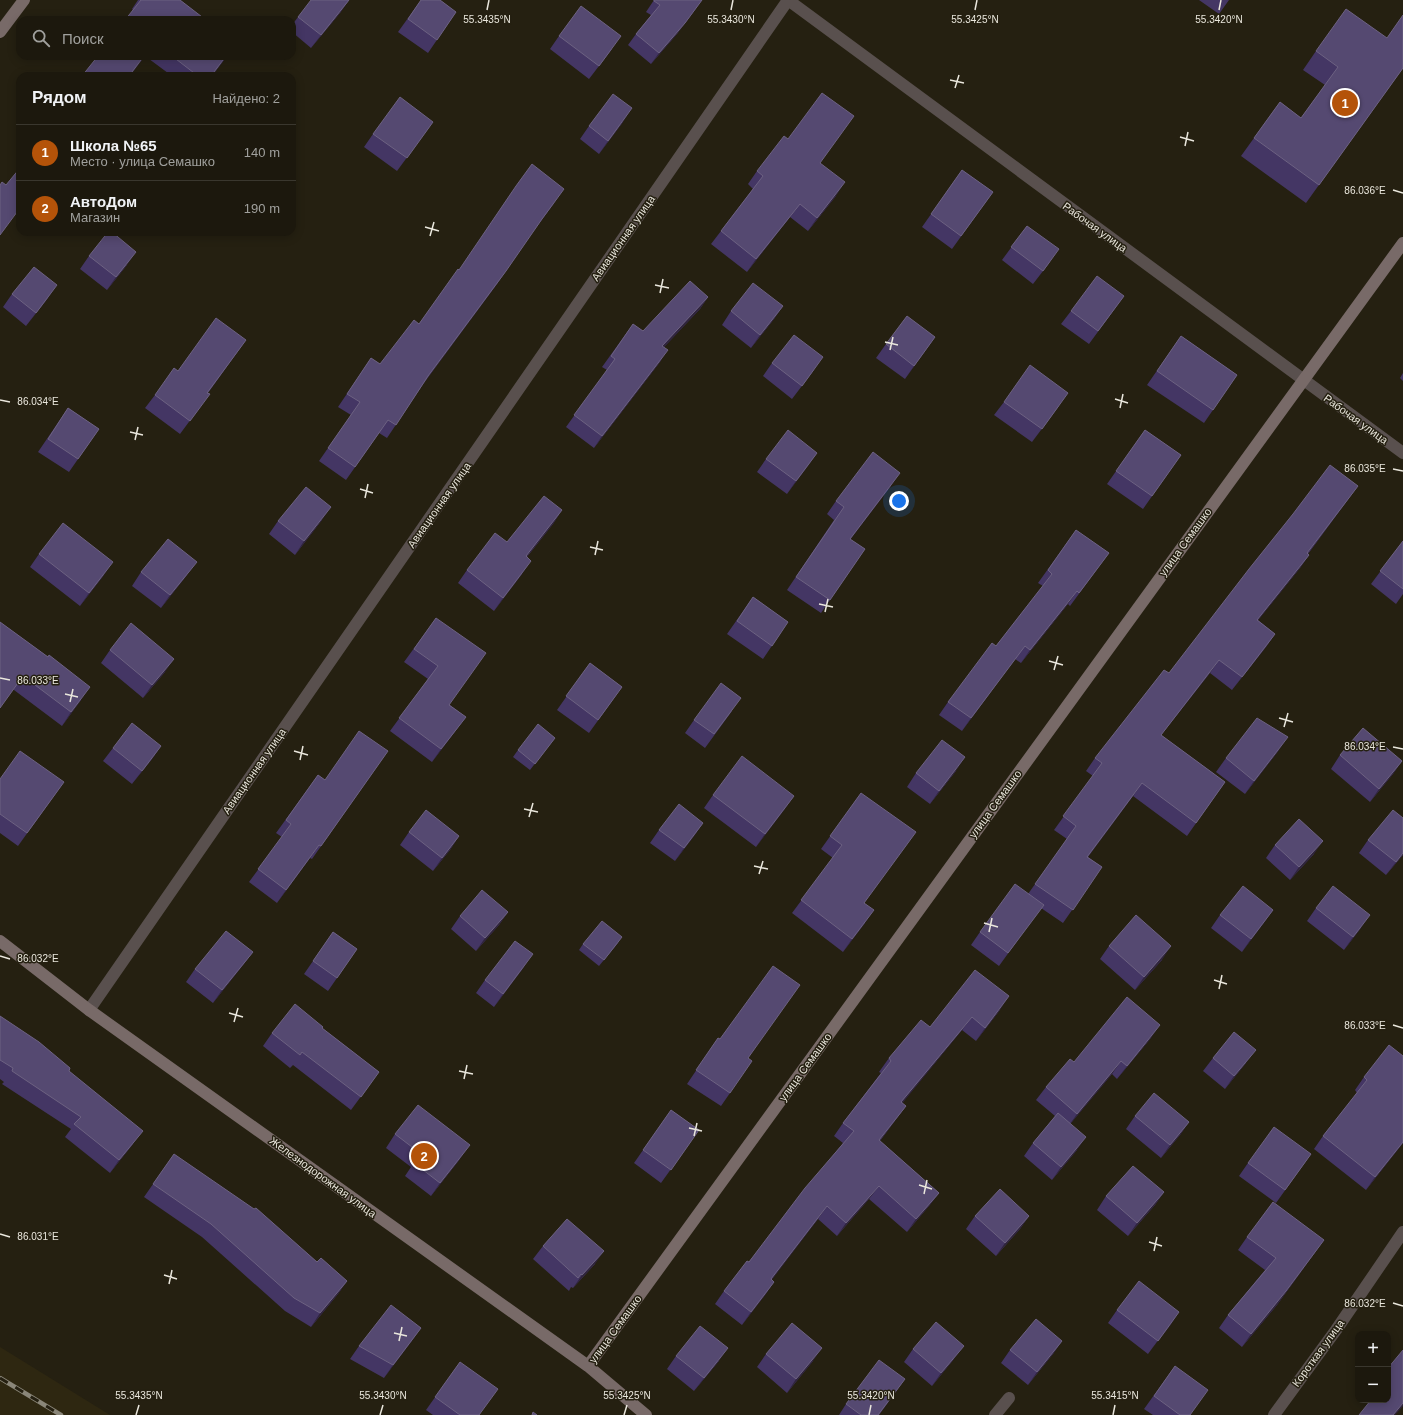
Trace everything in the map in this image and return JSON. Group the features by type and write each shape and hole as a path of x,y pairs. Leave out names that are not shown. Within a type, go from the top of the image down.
{"main road":[{"path":"0,32 24,0"},
{"name":"улица Семашко","path":"588,1366 1403,242"},
{"name":"Железнодорожная улица","path":"0,941 89,1010 588,1366 646,1415"}],"street":[{"name":"Рабочая улица","path":"788,0 1403,453"},
{"name":"Авиационная улица","path":"89,1010 788,0"},
{"name":"Короткая улица","path":"1274,1415 1336,1330 1403,1232"},
{"path":"995,1415 1009,1398"}],"shaded area":[{"path":"0,1347 110,1415 0,1415"}],"building":[{"path":"141,0 180,0 201,16 128,16"},
{"path":"311,0 349,0 321,35 298,17"},
{"path":"421,0 440,0 456,12 437,40 408,19"},
{"path":"654,0 702,0 685,23 659,53 636,34 660,5"},
{"path":"581,6 621,36 599,66 559,36"},
{"path":"1346,9 1387,38 1403,15 1403,68 1319,185 1254,138 1280,102 1301,118 1338,67 1316,51"},
{"path":"95,60 141,60 132,72 85,72"},
{"path":"177,60 223,60 214,72 193,72"},
{"path":"822,93 854,116 820,163 845,182 817,218 800,204 756,259 721,231 763,176 757,171 784,136 788,139"},
{"path":"613,94 632,108 608,141 589,126"},
{"path":"400,97 433,122 407,158 373,134"},
{"path":"532,164 564,189 506,271 428,376 396,425 388,420 355,467 328,448 360,402 347,394 371,358 380,364 414,320 419,324 458,269 459,270"},
{"path":"962,170 993,192 961,236 931,214"},
{"path":"16,173 16,213 0,235 0,185 2,182 6,185"},
{"path":"1027,226 1059,249 1043,271 1011,247"},
{"path":"105,236 117,236 136,252 116,277 89,256"},
{"path":"34,267 57,285 36,313 12,294"},
{"path":"1097,276 1124,296 1098,331 1071,311"},
{"path":"690,281 708,297 662,346 668,350 602,436 574,415 615,359 611,356 633,324 643,331"},
{"path":"753,283 783,306 760,335 731,311"},
{"path":"907,316 935,337 914,366 886,344"},
{"path":"216,318 246,340 207,393 210,394 190,421 155,395 174,368 178,371"},
{"path":"794,335 823,357 802,386 772,363"},
{"path":"1181,336 1237,375 1213,410 1157,371"},
{"path":"1030,365 1068,393 1042,429 1004,402"},
{"path":"68,408 99,429 78,459 48,439"},
{"path":"788,430 817,453 796,481 766,459"},
{"path":"1145,430 1181,455 1152,496 1116,471"},
{"path":"873,452 900,473 850,539 865,549 830,600 796,577 844,507 836,501"},
{"path":"1330,465 1358,486 1307,553 1309,555 1257,620 1275,634 1242,677 1219,660 1161,735 1225,782 1196,823 1142,783 1087,857 1102,867 1073,910 1035,884 1076,826 1063,816 1102,763 1095,758 1164,670 1169,673"},
{"path":"306,487 331,507 304,541 278,521"},
{"path":"544,496 562,510 526,556 531,561 503,598 467,570 495,533 507,542"},
{"path":"63,523 113,562 89,593 39,554"},
{"path":"1076,530 1109,553 1079,593 1077,591 1030,650 1025,646 971,718 948,702 992,643 996,646 1052,574 1048,570"},
{"path":"168,539 197,562 170,595 141,572"},
{"path":"1403,541 1403,589 1380,571"},
{"path":"753,597 788,622 772,646 737,621"},
{"path":"436,618 486,653 449,705 466,717 441,749 399,718 438,666 414,649"},
{"path":"0,622 48,657 49,655 90,687 71,712 23,676 0,708"},
{"path":"131,623 174,659 152,685 110,650"},
{"path":"590,663 622,687 598,720 566,696"},
{"path":"721,683 741,698 714,734 694,720"},
{"path":"1257,718 1288,737 1254,781 1226,758"},
{"path":"132,723 161,746 142,771 113,748"},
{"path":"538,724 555,738 535,764 518,750"},
{"path":"1363,728 1402,761 1379,789 1340,755"},
{"path":"359,731 388,751 321,846 319,845 286,890 258,869 291,824 286,820 318,775 325,780"},
{"path":"942,740 965,757 939,791 916,773"},
{"path":"20,751 64,782 27,833 0,814 0,779"},
{"path":"742,756 794,796 765,834 713,795"},
{"path":"861,793 916,832 864,903 874,910 852,939 801,900 842,845 830,836"},
{"path":"679,804 703,823 684,848 659,830"},
{"path":"426,810 459,836 442,858 409,832"},
{"path":"1393,810 1403,818 1403,853 1396,862 1368,840"},
{"path":"1299,819 1323,841 1299,867 1275,845"},
{"path":"1015,884 1044,905 1008,953 980,932"},
{"path":"1243,886 1273,910 1251,939 1220,915"},
{"path":"1333,886 1370,915 1353,937 1316,908"},
{"path":"482,890 508,912 485,938 460,916"},
{"path":"1136,915 1171,946 1144,977 1109,946"},
{"path":"602,921 622,937 604,960 583,944"},
{"path":"226,931 253,952 222,990 195,969"},
{"path":"333,932 357,949 337,978 313,961"},
{"path":"515,941 533,954 503,994 485,980"},
{"path":"773,966 800,985 748,1058 752,1061 730,1093 696,1070 718,1038 720,1039"},
{"path":"975,970 1009,996 985,1028 972,1017 901,1102 906,1106 879,1140 939,1193 916,1219 879,1186 846,1223 827,1206 771,1279 774,1282 751,1312 724,1291 747,1261 749,1262 805,1188 854,1131 843,1123 891,1061 889,1058 921,1020 930,1027"},
{"path":"1127,997 1160,1025 1127,1066 1121,1061 1077,1114 1046,1087 1070,1059 1074,1062"},
{"path":"295,1004 323,1027 322,1028 379,1072 361,1097 302,1052 300,1055 272,1033"},
{"path":"0,1016 39,1042 70,1068 69,1071 143,1131 119,1160 74,1124 81,1117 12,1071 13,1068 0,1060"},
{"path":"1234,1032 1256,1050 1234,1076 1213,1058"},
{"path":"1389,1045 1403,1056 1403,1142 1375,1177 1323,1136 1367,1080 1364,1077"},
{"path":"1154,1093 1189,1122 1170,1145 1135,1116"},
{"path":"418,1105 470,1145 440,1183 414,1163 421,1154 395,1134"},
{"path":"671,1110 699,1130 671,1170 643,1150"},
{"path":"1058,1113 1086,1137 1061,1167 1033,1143"},
{"path":"1274,1127 1311,1154 1285,1190 1248,1163"},
{"path":"174,1154 254,1209 256,1208 317,1262 321,1258 347,1281 320,1313 294,1298 211,1224 153,1184"},
{"path":"1133,1166 1164,1192 1137,1223 1106,1196"},
{"path":"1000,1189 1029,1216 1005,1243 975,1216"},
{"path":"1273,1202 1324,1240 1286,1291 1251,1334 1228,1315 1276,1258 1247,1237"},
{"path":"567,1219 604,1251 578,1278 543,1246"},
{"path":"1139,1281 1179,1312 1158,1341 1117,1310"},
{"path":"391,1305 421,1328 393,1365 359,1346"},
{"path":"1036,1319 1062,1341 1037,1372 1010,1350"},
{"path":"936,1322 964,1346 941,1373 913,1349"},
{"path":"792,1323 822,1348 796,1379 766,1354"},
{"path":"700,1326 728,1348 704,1378 676,1356"},
{"path":"1403,1350 1403,1403 1393,1415 1359,1415 1369,1403 1391,1403 1391,1364"},
{"path":"879,1360 905,1379 878,1415 861,1415 846,1404"},
{"path":"460,1362 498,1389 479,1415 460,1415 435,1397"},
{"path":"1175,1366 1208,1390 1190,1415 1180,1415 1154,1396"}],"railway":[{"path":"0,1378 61,1415"}],"place":[{"name":"Школа №65","path":"1345,103"},
{"name":"АвтоДом","path":"424,1156"}]}
